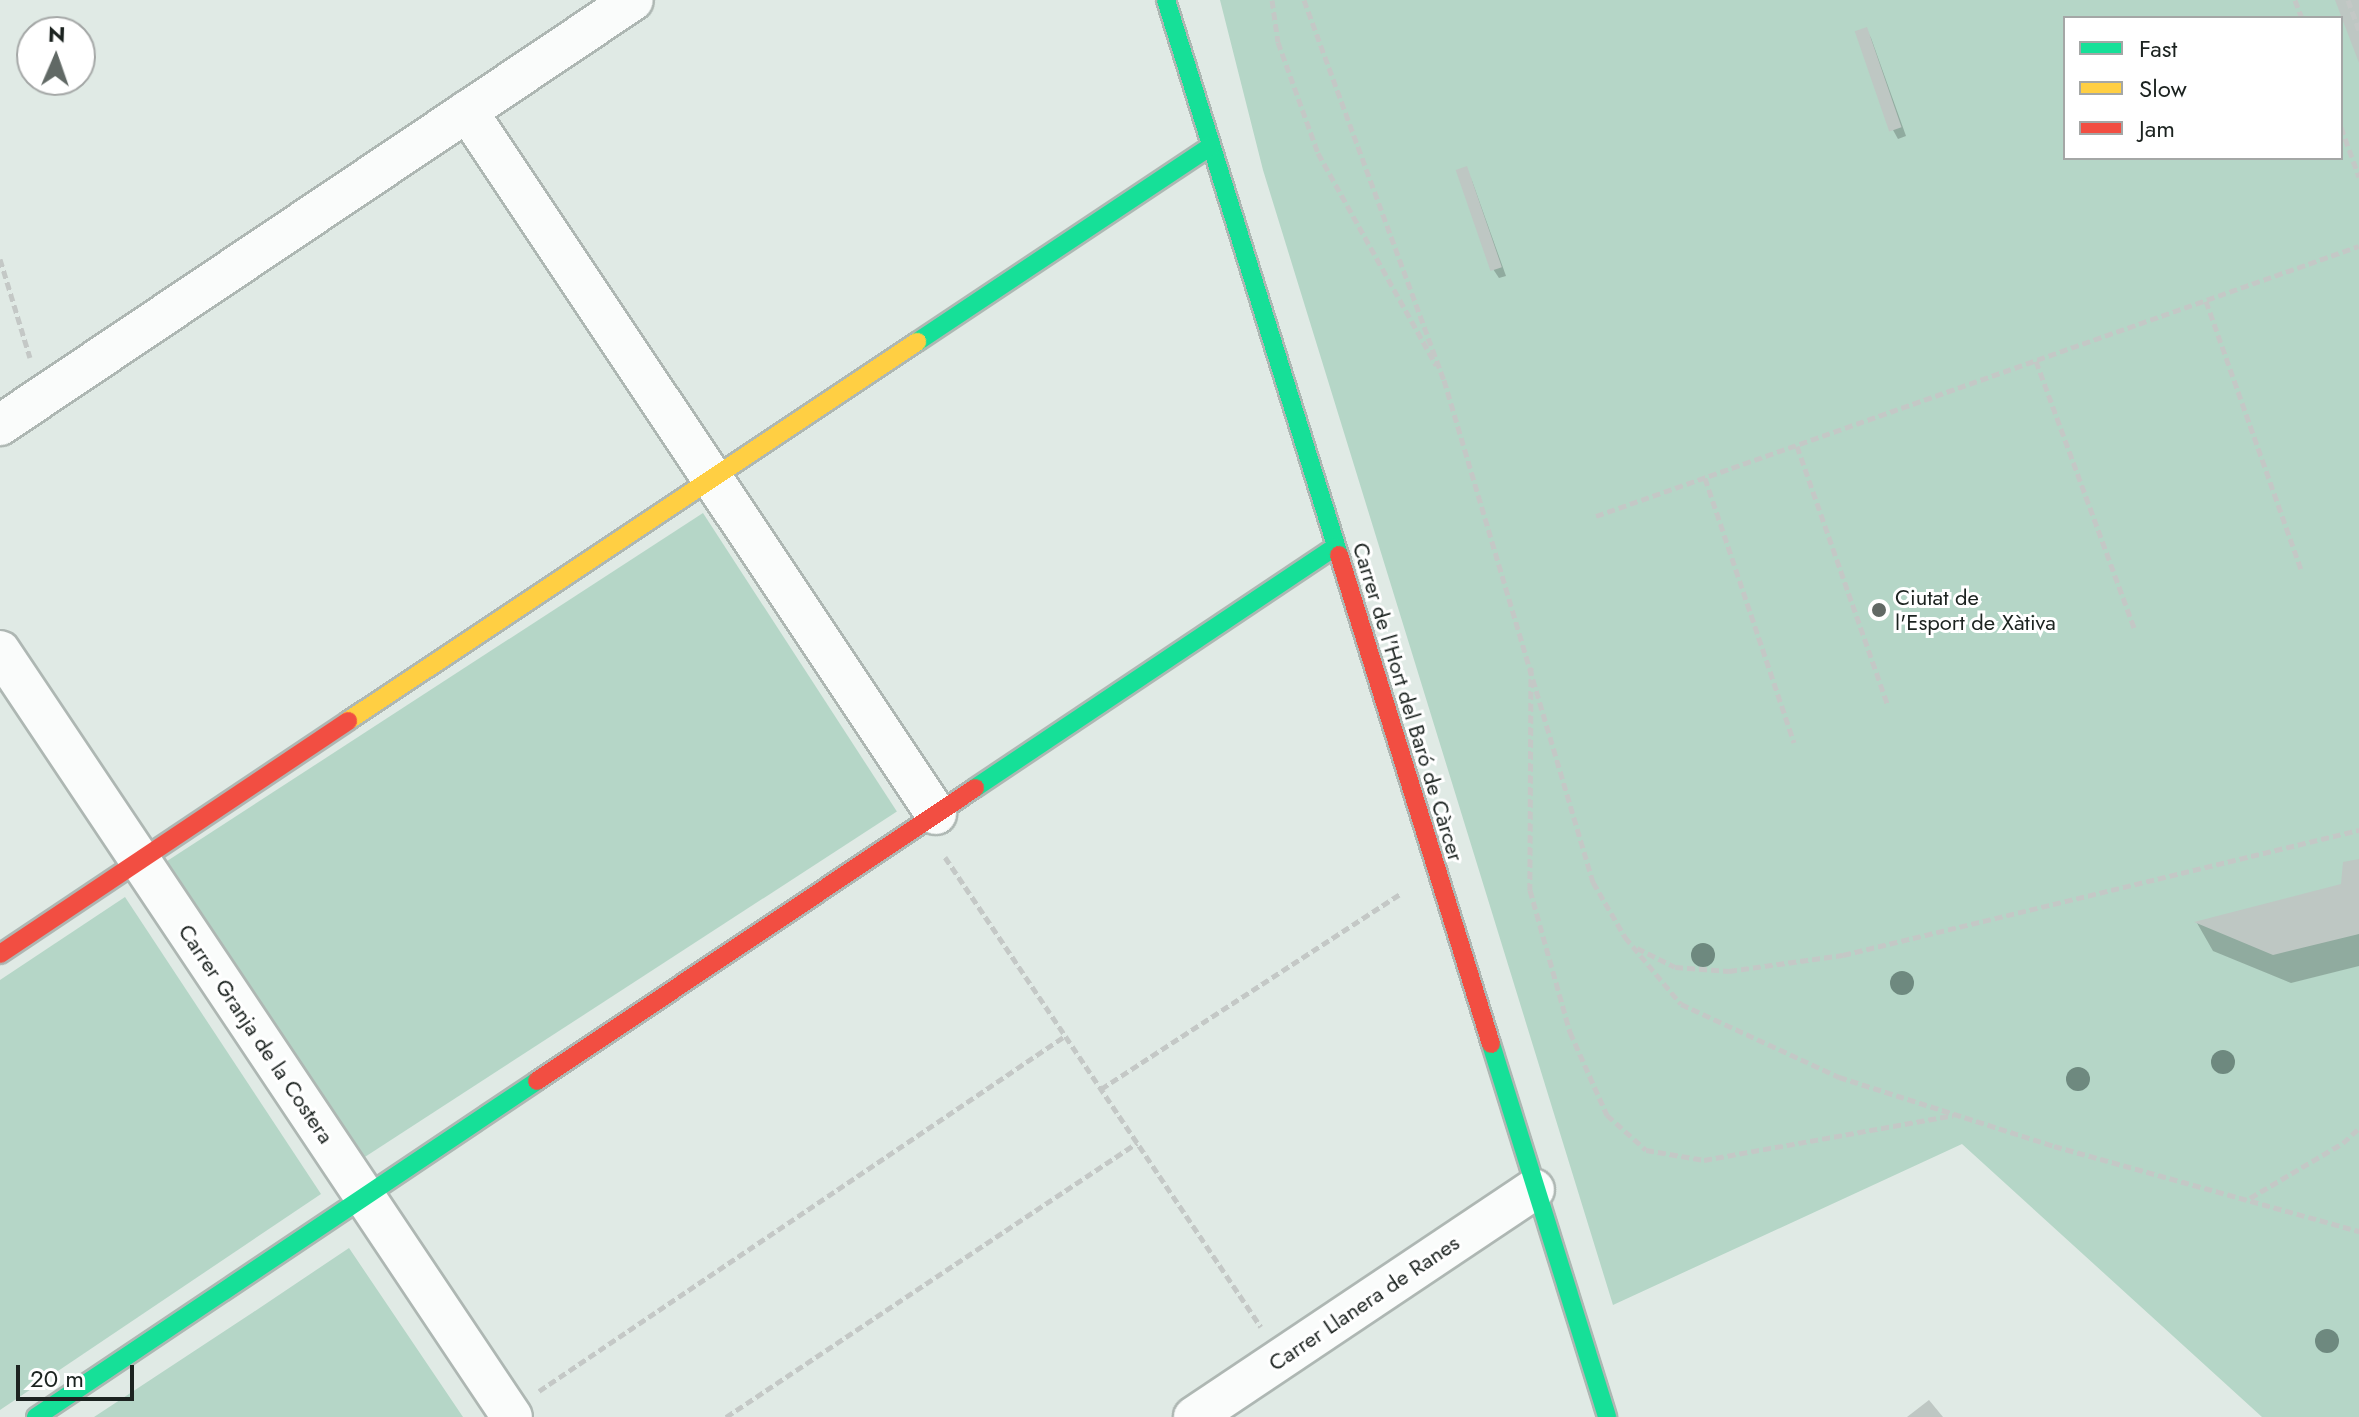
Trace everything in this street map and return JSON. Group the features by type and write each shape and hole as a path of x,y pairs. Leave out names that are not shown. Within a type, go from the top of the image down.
{"street":[{"path":"0,425 633,0"},
{"name":"Carrer de l'Hort del Baró de Càrcer","path":"1166,0 1607,1417"},
{"path":"467,111 713,479 930,819"},
{"path":"0,954 1211,146"},
{"path":"36,1417 1335,547"},
{"name":"Carrer Granja de la Costera","path":"0,651 510,1414"},
{"name":"Carrer Llanera de Ranes","path":"1194,1417 1534,1189"}],"path":[{"path":"1272,0 1278,42 1318,153 1444,380"},
{"path":"1304,0 1444,380 1531,662 1593,882 1632,946 1681,1004 1839,1077 2359,1231"},
{"path":"2348,0 2359,30"},
{"path":"2343,133 2359,177"},
{"path":"1596,516 2359,246"},
{"path":"0,259 42,397"},
{"path":"2206,301 2301,569"},
{"path":"2036,361 2134,628"},
{"path":"1797,446 1888,706"},
{"path":"1705,478 1794,742"},
{"path":"1531,662 1530,890 1570,1032 1607,1115 1646,1150 1704,1160 1956,1114"},
{"path":"930,819 1065,1036 1282,1359"},
{"path":"1632,946 1675,967 1729,971 1843,955 2359,830"},
{"path":"1101,1089 1435,871"},
{"path":"510,1414 1065,1036"},
{"path":"2249,1198 2343,1143 2359,1128"},
{"path":"726,1417 1137,1143"}],"green space":[{"name":"Ciutat de l'Esport de Xàtiva","path":"1220,0 2359,0 2359,1417 2262,1417 1962,1144 1613,1305 1263,170"},
{"path":"703,513 897,812 361,1160 167,861"},
{"path":"125,897 321,1194 0,1410 0,980"},
{"path":"349,1248 463,1417 94,1417 252,1313"}],"building":[{"path":"2335,0 2359,0 2359,63 2343,16"},
{"path":"1867,27 1902,127 1889,131 1855,31"},
{"path":"1467,166 1502,267 1490,271 1456,170"},
{"path":"2359,859 2359,934 2273,955 2194,922 2341,884 2343,862"},
{"path":"1929,1400 1943,1417 1907,1417"}],"traffic: fast":[{"path":"1166,0 1339,555"},
{"path":"917,342 1211,146"},
{"path":"975,788 1335,547"},
{"path":"1491,1044 1607,1417"},
{"path":"36,1417 537,1081"}],"traffic: slow":[{"path":"348,721 917,342"}],"traffic: jam":[{"path":"1339,555 1491,1044"},
{"path":"0,954 348,721"},
{"path":"537,1081 975,788"}],"place":[{"name":"Ciutat de l'Esport de Xàtiva","path":"1879,610"}]}
